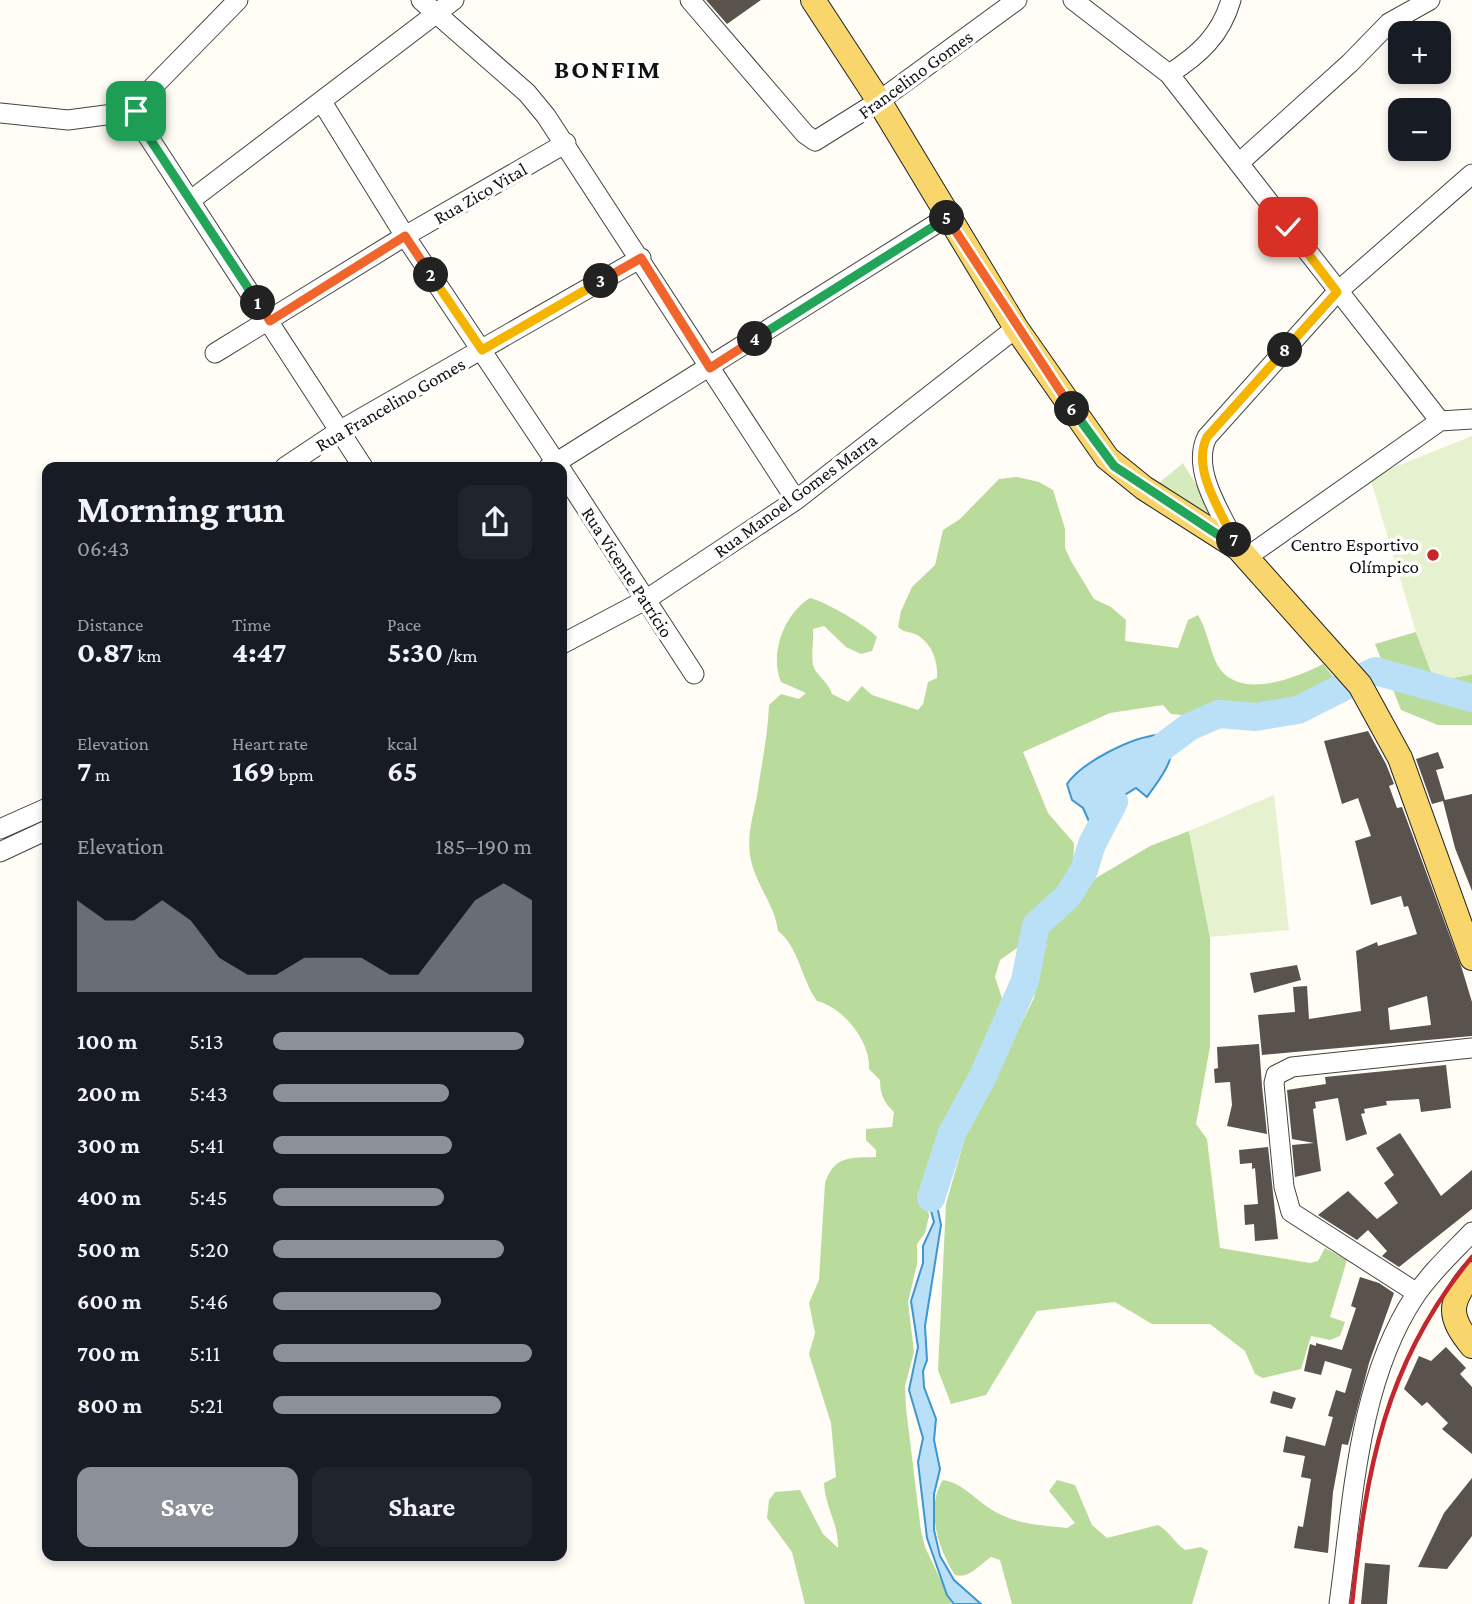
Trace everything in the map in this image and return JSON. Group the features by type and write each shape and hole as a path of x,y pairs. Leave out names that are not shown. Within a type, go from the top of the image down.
{"main road":[{"path":"813,0 878,101 1016,328 1107,458 1144,488 1242,553 1360,685 1400,758 1472,958"},
{"path":"1472,1274 1455,1302 1452,1315 1459,1331 1472,1346"}],"street":[{"path":"0,113 68,120 136,111 149,91 238,0"},
{"path":"421,0 527,93 566,144 796,500"},
{"path":"191,200 454,0"},
{"name":"Francelino Gomes","path":"690,0 811,139 820,141 1017,0"},
{"path":"1073,0 1169,74 1440,421"},
{"path":"1169,74 1200,53 1216,34 1231,0"},
{"path":"1239,163 1350,63 1389,23 1430,0"},
{"name":"Rua Vicente Patrício","path":"321,102 405,236 554,462"},
{"path":"136,111 142,127 360,462"},
{"name":"Rua Zico Vital","path":"215,353 405,236 566,144"},
{"path":"1472,174 1337,292 1207,437 1201,448 1205,474 1242,553 1440,421 1472,419"},
{"path":"565,462 947,217"},
{"name":"Rua Francelino Gomes","path":"293,462 340,431 641,258"},
{"name":"Rua Manoel Gomes Marra","path":"567,641 647,599 796,500 1016,328"},
{"name":"Rua Vicente Patrício","path":"567,482 647,599 694,674"},
{"path":"0,829 42,810"},
{"path":"0,852 42,832"},
{"path":"1417,1293 1291,1212 1284,1187 1274,1083 1276,1075 1292,1068 1472,1048"},
{"path":"1339,1604 1359,1447 1392,1344 1417,1293 1472,1233"}],"green space":[{"name":"Centro Esportivo Olímpico","path":"1472,436 1472,674 1435,682 1416,632 1370,477"},
{"path":"1183,463 1220,524 1159,483"},
{"path":"1017,477 1039,482 1053,490 1065,529 1065,548 1071,561 1094,599 1111,607 1126,620 1125,641 1178,648 1188,620 1198,615 1212,654 1227,677 1239,682 1268,683 1298,675 1323,664 1336,680 1335,683 1282,705 1250,710 1225,708 1194,716 1171,714 1163,705 1110,713 1023,752 1048,813 1074,843 1073,872 1068,881 1027,921 1024,943 1000,960 995,977 1002,998 1000,1016 973,1075 942,1130 939,1159 926,1196 929,1216 925,1233 917,1244 917,1264 908,1302 914,1352 905,1386 906,1408 921,1531 925,1547 952,1604 805,1604 792,1552 767,1518 769,1500 775,1492 800,1490 823,1534 838,1548 824,1483 836,1477 831,1423 809,1354 815,1333 809,1303 819,1280 825,1183 838,1163 851,1158 876,1157 876,1150 866,1140 866,1129 892,1127 894,1112 883,1098 880,1080 869,1069 865,1048 854,1027 836,1010 817,1001 791,946 778,931 773,912 752,865 750,833 769,705 781,694 799,699 806,693 781,682 778,647 793,613 801,605 810,598 826,604 855,620 877,637 872,651 861,654 846,647 824,626 813,629 813,665 832,694 848,702 862,686 872,695 918,710 923,704 928,682 937,678 937,666 931,649 924,640 898,627 901,611 912,587 935,565 943,530 960,519 999,479"},
{"path":"1416,632 1435,682 1472,674 1472,725 1438,725 1401,710 1375,644"},
{"path":"1274,795 1289,930 1210,937 1189,831"},
{"path":"1189,831 1210,937 1210,1047 1196,1124 1207,1139 1220,1248 1310,1263 1318,1261 1325,1248 1347,1260 1330,1317 1345,1322 1340,1336 1330,1340 1311,1336 1301,1369 1263,1378 1255,1374 1245,1351 1210,1324 1152,1324 1115,1302 1037,1311 986,1395 951,1404 938,1370 946,1204 965,1137 1034,998 1049,928 1096,878 1150,846"},
{"path":"943,1480 962,1488 998,1513 1026,1523 1067,1528 1075,1523 1049,1491 1057,1480 1075,1485 1092,1525 1107,1538 1158,1525 1185,1550 1201,1547 1208,1551 1192,1604 1012,1604 1000,1560 991,1557 969,1573 960,1576 955,1575 949,1565 939,1541 934,1516 938,1491"}],"water":[{"path":"1158,735 1170,749 1168,766 1147,797 1136,788 1115,801 1109,821 1096,837 1083,808 1072,800 1067,784 1084,767 1108,752 1135,740"},
{"path":"944,1161 935,1195 941,1225 925,1326 927,1360 923,1371 924,1387 936,1419 934,1440 940,1469 934,1494 934,1530 940,1556 954,1580 981,1604 954,1604 947,1595 927,1538 918,1462 923,1438 909,1390 918,1347 911,1301 923,1263 923,1246 934,1222 927,1196"}],"building":[{"path":"706,0 761,0 727,24"},
{"path":"1368,731 1386,764 1394,784 1389,786 1397,808 1402,807 1462,969 1472,1002 1472,1036 1262,1055 1258,1015 1295,1012 1293,987 1307,986 1309,1019 1361,1011 1356,951 1377,942 1378,946 1417,934 1408,906 1404,907 1401,896 1371,905 1355,841 1371,836 1358,798 1342,804 1324,741","holes":["1427,996 1431,1025 1390,1030 1388,1008"]},
{"path":"1438,752 1444,768 1436,770 1445,800 1472,794 1472,891 1455,848 1443,801 1432,804 1416,759"},
{"path":"1297,965 1301,980 1254,993 1250,973"},
{"path":"1259,1044 1267,1134 1227,1126 1232,1105 1230,1082 1215,1083 1214,1069 1218,1068 1217,1047"},
{"path":"1446,1065 1451,1108 1421,1112 1419,1099 1386,1101 1387,1105 1364,1109 1365,1113 1361,1114 1367,1134 1346,1141 1338,1098 1315,1102 1316,1108 1313,1109 1321,1171 1295,1177 1292,1145 1314,1143 1292,1139 1287,1090 1326,1084 1325,1077"},
{"path":"1400,1133 1441,1196 1472,1170 1472,1209 1399,1267 1382,1256 1387,1251 1368,1230 1357,1240 1318,1215 1348,1191 1377,1219 1398,1203 1384,1183 1394,1175 1376,1148"},
{"path":"1268,1147 1278,1239 1255,1241 1254,1224 1245,1225 1244,1205 1258,1204 1255,1168 1252,1169 1252,1163 1240,1164 1239,1150"},
{"path":"1360,1277 1379,1283 1394,1293 1369,1363 1348,1445 1342,1444 1333,1492 1328,1553 1294,1548 1298,1526 1303,1527 1311,1479 1301,1477 1305,1456 1283,1452 1286,1436 1325,1446 1333,1417 1328,1416 1336,1390 1345,1393 1352,1369 1325,1361 1321,1375 1304,1371 1310,1344 1342,1350 1356,1308 1351,1306"},
{"path":"1446,1347 1466,1368 1460,1374 1472,1387 1472,1454 1442,1429 1448,1423 1427,1402 1422,1406 1404,1389 1419,1356 1431,1361"},
{"path":"1273,1391 1296,1398 1292,1409 1270,1403"},
{"path":"1472,1478 1472,1536 1447,1569 1418,1567 1444,1513"},
{"path":"1365,1563 1390,1565 1387,1604 1361,1604"}],"waterway":[{"path":"1137,766 1189,727 1219,714 1255,717 1298,710 1375,671 1472,698"},
{"path":"931,1198 952,1133 982,1078 1025,981 1036,925 1068,896 1084,870 1092,844 1114,802"}],"railway":[{"path":"1352,1604 1364,1509 1384,1420 1418,1337 1442,1297 1472,1257"}],"place":[{"name":"Centro Esportivo Olímpico","path":"1433,555"}],"district":[{"name":"BONFIM","path":"608,69"}],"route":[{"path":"136,111 142,127 270,321 405,236 482,350 641,258 710,368 947,217 1016,328 1107,458 1144,488 1238,548 1210,489 1201,458 1201,448 1207,437 1337,292 1288,227"}]}
